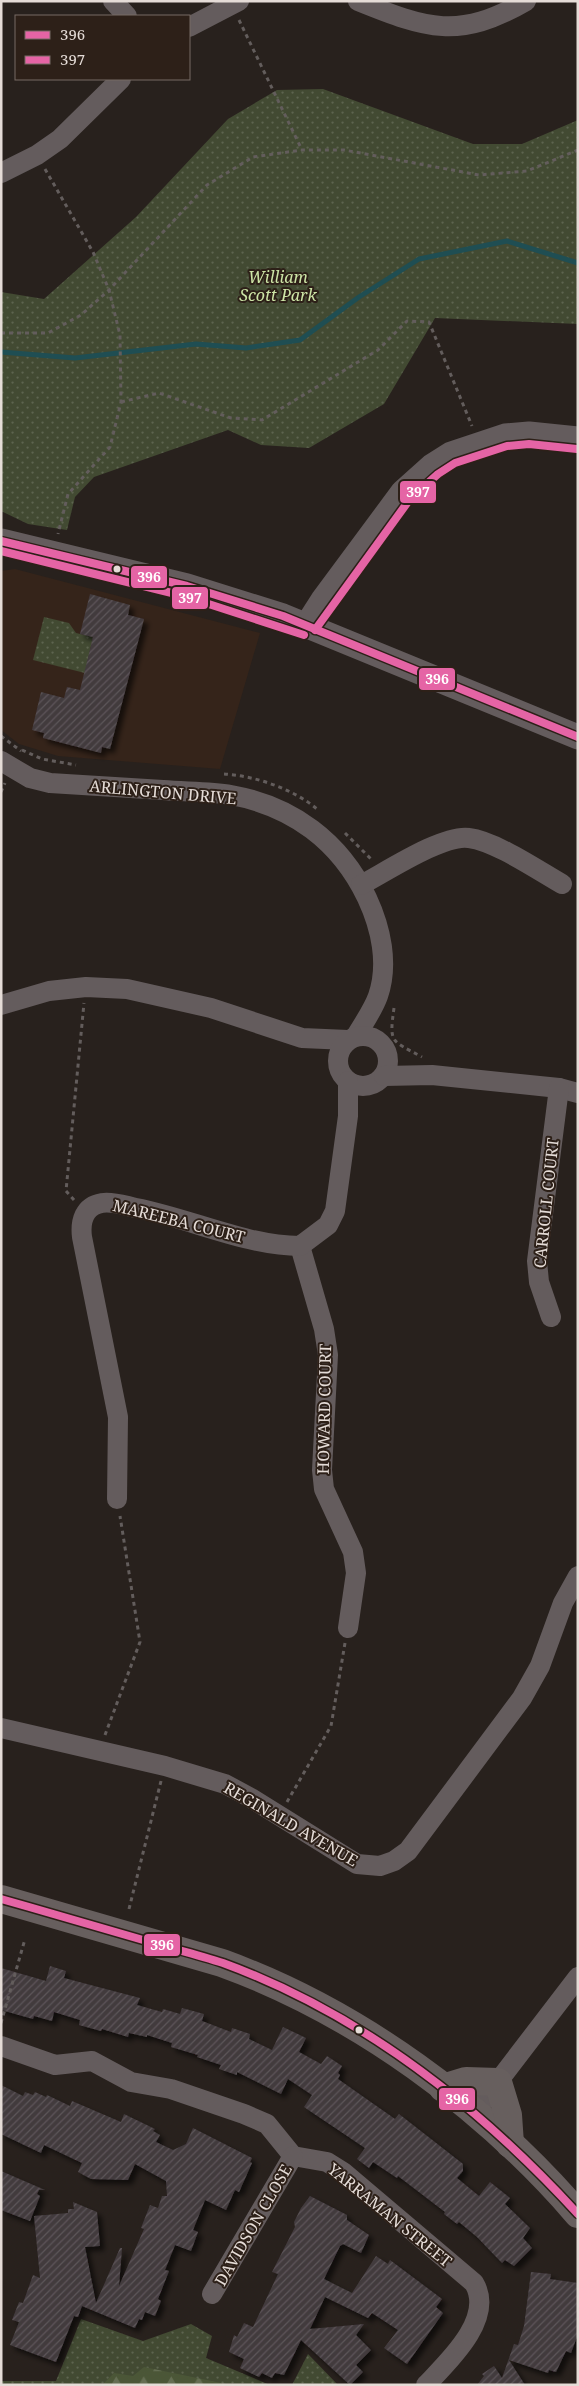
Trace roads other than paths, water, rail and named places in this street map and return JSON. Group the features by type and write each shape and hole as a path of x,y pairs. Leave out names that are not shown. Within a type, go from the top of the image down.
{"main road":[{"path":"1,1899 177,1948 252,1974 308,2000 359,2029 443,2088 510,2144 578,2214"},
{"path":"443,2088 466,2081 498,2082 508,2115 510,2144"}],"street":[{"path":"113,1 126,15"},
{"path":"358,1 398,17 436,27 473,24 501,16 526,1"},
{"path":"190,26 235,2"},
{"path":"1,172 37,155 60,139 120,80"},
{"path":"308,625 323,600 403,492 432,466 450,454 505,436 529,434 578,440"},
{"path":"1,541 187,586 308,625 578,737"},
{"name":"ARLINGTON DRIVE","path":"1,761 30,778 50,783 230,794 276,807 309,827 335,848 361,885 374,912 382,944 382,974 386,1001 385,1049"},
{"path":"361,885 442,842 469,838 488,843 562,884"},
{"path":"1,1005 49,991 86,987 127,988 211,1008 302,1038 352,1038 365,1036 385,1049 429,1067 568,1090"},
{"name":"ARLINGTON DRIVE","path":"352,1038 386,1001"},
{"path":"302,1038 351,1077 376,1083 384,1076 388,1069 385,1049"},
{"path":"300,1246 328,1224 335,1211 348,1116 351,1077 340,1051 352,1038"},
{"path":"384,1076 429,1067"},
{"name":"CARROLL COURT","path":"551,1317 539,1282 537,1261 568,1090"},
{"name":"MAREEBA COURT","path":"117,1499 118,1417 82,1238 81,1223 85,1212 94,1205 112,1203 151,1211 264,1243 300,1246"},
{"name":"HOWARD COURT","path":"300,1246 328,1355 322,1470 324,1489 327,1501 347,1537 353,1552 355,1566 348,1628"},
{"name":"REGINALD AVENUE","path":"1,1728 165,1766 224,1784 280,1815 357,1864 380,1866 401,1856 522,1698 540,1666 563,1603 578,1576"},
{"path":"474,2113 578,1977"},
{"path":"1,2046 55,2065 92,2061 131,2082 178,2091 251,2117 267,2124 293,2156"},
{"name":"DAVIDSON CLOSE","path":"212,2294 293,2156"},
{"name":"YARRAMAN STREET","path":"293,2156 327,2162 335,2166 474,2283 478,2289 481,2308 476,2322 443,2367 426,2385"}],"waterway":[{"path":"1,352 75,358 196,344 246,348 300,340 359,297 419,259 507,241 578,263"}],"park label":[{"name":"William Scott Park","path":"278,286"}]}
